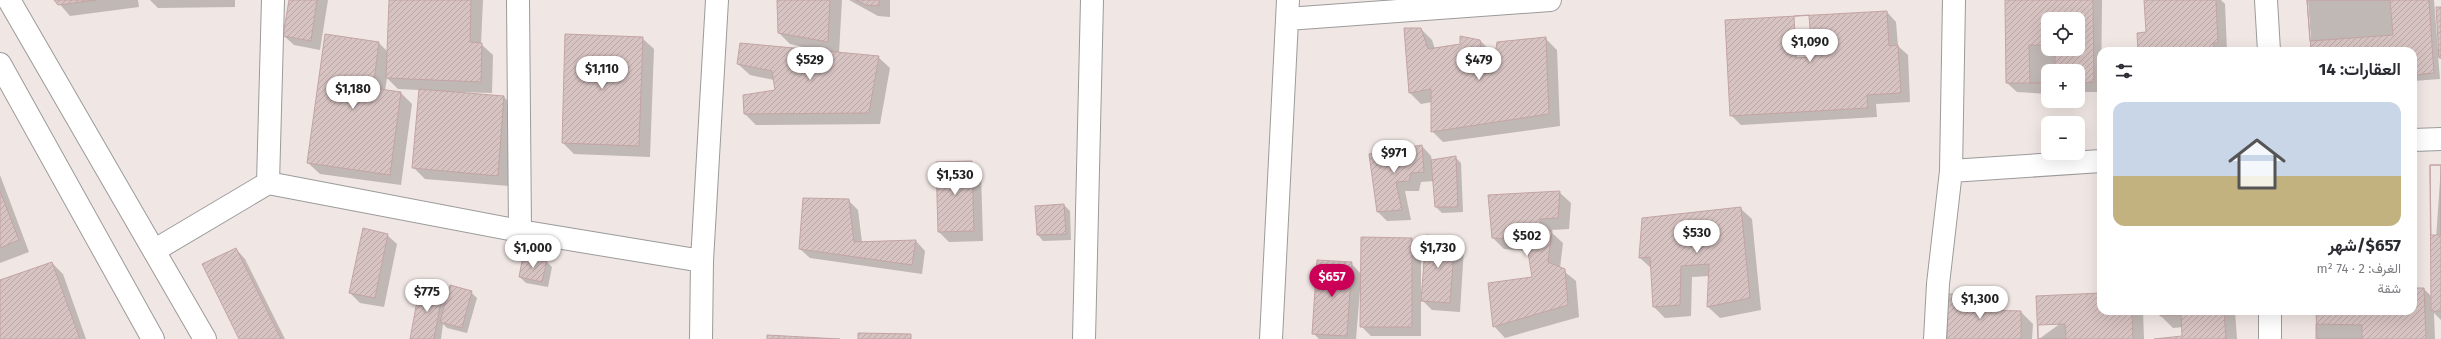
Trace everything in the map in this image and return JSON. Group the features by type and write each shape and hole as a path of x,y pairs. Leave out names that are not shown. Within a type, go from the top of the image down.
{"street":[{"path":"9,0 155,250 205,339"},
{"path":"268,183 272,0"},
{"path":"518,0 520,231"},
{"path":"701,339 702,261 717,0"},
{"path":"1084,339 1092,0"},
{"path":"1271,339 1287,10 1550,0"},
{"path":"1935,339 1938,284 1950,171 1954,0"},
{"path":"2266,0 2268,47"},
{"path":"0,64 153,339"},
{"path":"2417,140 2441,138"},
{"path":"1950,171 2097,161"},
{"path":"155,250 268,183 520,231 702,261"},
{"path":"2270,315 2270,339"}],"building":[{"path":"54,0 97,0 58,5"},
{"path":"289,0 317,0 311,41 283,36"},
{"path":"389,0 471,0 470,42 482,43 481,82 386,78"},
{"path":"777,0 830,0 828,42 778,33"},
{"path":"856,0 879,0 879,6 866,5"},
{"path":"2005,0 2093,0 2094,82 2085,83 2085,64 2041,64 2041,83 2006,83"},
{"path":"2144,0 2216,0 2218,43 2213,43 2214,47 2138,47 2137,33 2146,32"},
{"path":"2307,0 2390,0 2393,35 2310,41"},
{"path":"2307,0 2429,0 2434,73 2417,75 2417,47 2311,47"},
{"path":"2436,7 2441,7 2441,58 2439,58"},
{"path":"1887,11 1889,46 1898,45 1901,93 1867,95 1868,108 1730,116 1725,20"},
{"path":"1809,15 1812,57 1796,58 1794,16"},
{"path":"1404,28 1421,28 1428,49 1460,44 1460,36 1480,40 1483,74 1492,73 1497,42 1546,37 1549,114 1431,132 1431,89 1409,93"},
{"path":"325,34 379,42 373,88 401,92 390,175 307,163"},
{"path":"565,34 643,37 639,146 562,143"},
{"path":"740,43 879,56 869,113 744,114 743,95 775,90 772,71 737,64"},
{"path":"2029,45 2041,45 2041,56 2055,56 2055,64 2041,64 2041,83 2030,83"},
{"path":"419,89 504,96 498,176 412,168"},
{"path":"1422,145 1424,172 1411,173 1409,181 1396,182 1402,210 1377,212 1369,154"},
{"path":"1456,156 1458,207 1435,207 1431,160"},
{"path":"972,161 974,231 938,232 936,162"},
{"path":"2430,165 2441,165 2441,235 2431,235"},
{"path":"2430,165 2441,165 2441,311 2431,311"},
{"path":"0,191 19,240 0,248"},
{"path":"1560,191 1558,218 1540,219 1540,227 1552,231 1548,262 1565,269 1568,305 1493,327 1488,283 1532,277 1526,240 1492,238 1488,195"},
{"path":"803,198 849,199 854,242 916,240 912,265 799,249"},
{"path":"1064,204 1066,234 1037,235 1035,206"},
{"path":"1741,207 1750,298 1707,307 1709,264 1681,266 1680,305 1653,307 1650,257 1639,258 1642,218"},
{"path":"363,228 388,234 375,298 349,293"},
{"path":"1426,235 1455,238 1450,303 1421,301"},
{"path":"1361,237 1412,238 1412,327 1360,327"},
{"path":"236,248 281,339 239,339 202,264"},
{"path":"523,256 547,260 542,282 519,277"},
{"path":"1317,260 1352,262 1347,336 1312,334"},
{"path":"52,262 80,339 0,339 0,280"},
{"path":"420,285 443,290 434,339 410,339"},
{"path":"450,285 472,291 462,328 440,322"},
{"path":"2417,288 2424,288 2426,339 2317,339 2316,315 2417,315"},
{"path":"2097,293 2097,315 2132,315 2133,339 2038,339 2036,296"},
{"path":"1948,294 1990,296 1990,310 2021,311 2021,339 1947,339"},
{"path":"2160,315 2181,315 2160,316"},
{"path":"2181,315 2224,315 2226,339 2154,339 2182,336"},
{"path":"2065,324 2066,339 2038,339 2038,325"},
{"path":"2316,324 2362,325 2362,339 2316,339"},
{"path":"858,333 911,334 911,339 858,339"},
{"path":"767,335 840,339 767,339"}]}
